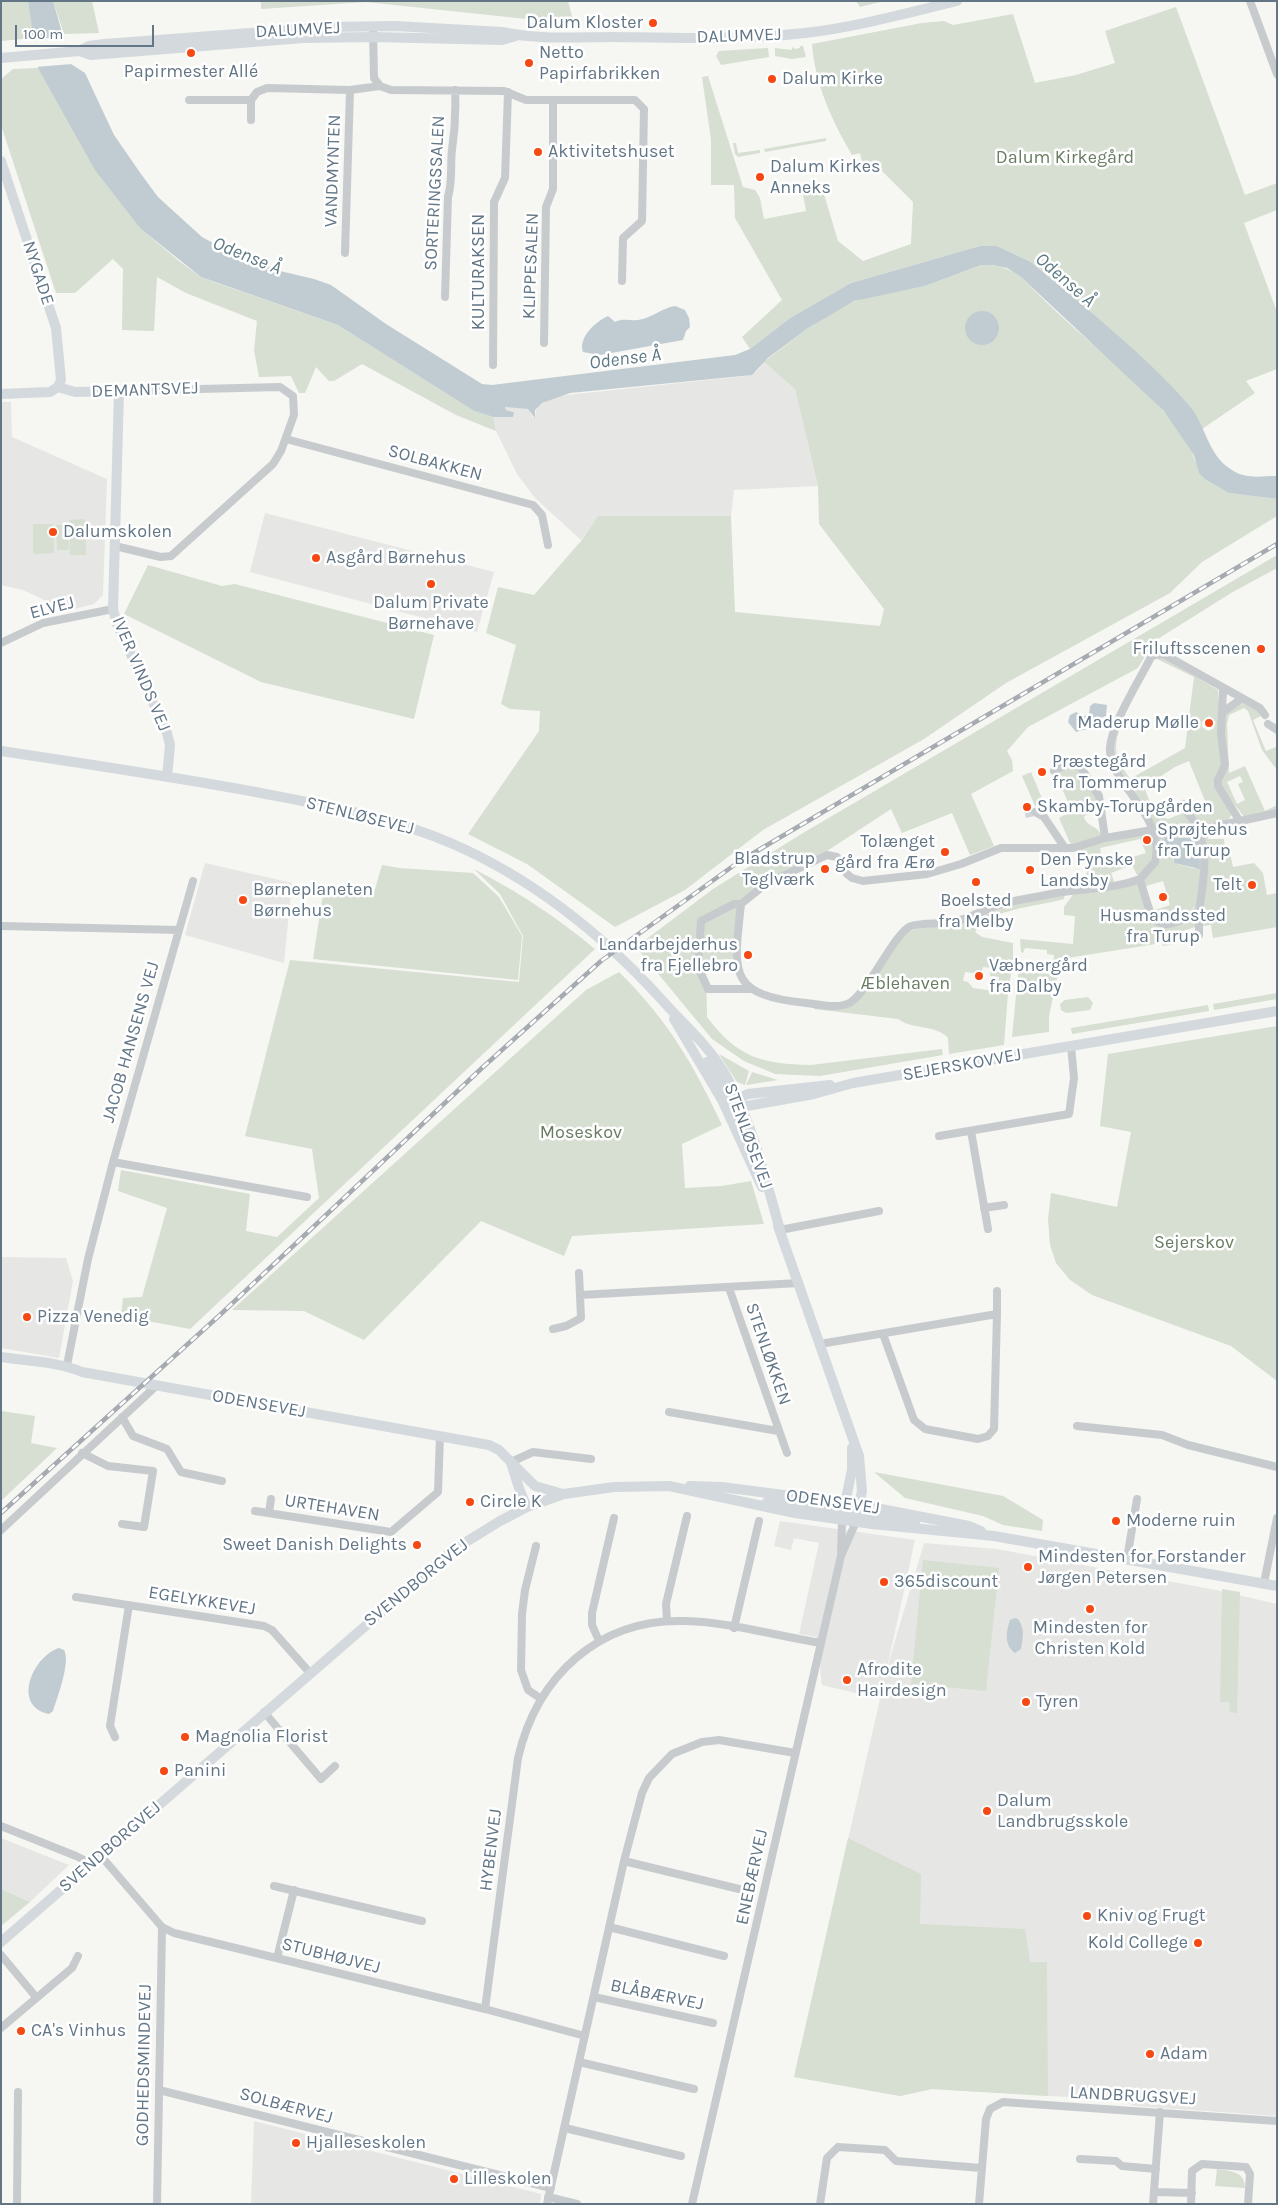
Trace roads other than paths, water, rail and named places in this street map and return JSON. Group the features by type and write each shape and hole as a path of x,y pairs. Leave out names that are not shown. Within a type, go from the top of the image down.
{"street":[{"name":"DALUMVEJ","path":"1,58 79,51 89,46 105,44 239,33 373,26 502,32 518,36 713,38 805,33 849,26 957,1"},
{"path":"1250,1 1277,74"},
{"path":"373,26 374,78 380,86"},
{"name":"DALUMVEJ","path":"79,51 91,55 240,42 373,37 502,40 518,36"},
{"path":"251,120 251,100 257,92 267,88 350,90 380,86 392,90 508,92 526,100 635,100 644,109 642,221 623,238 622,281"},
{"name":"VANDMYNTEN","path":"345,253 350,90"},
{"name":"SORTERINGSSALEN","path":"445,297 448,197 452,184 452,149 455,140 455,90"},
{"name":"KULTURAKSEN","path":"493,365 494,202 505,178 508,92"},
{"path":"189,100 251,100"},
{"name":"KLIPPESALEN","path":"544,343 546,207 553,189 553,101"},
{"name":"NYGADE","path":"1,161 56,328 61,380 58,387"},
{"name":"DEMANTSVEJ","path":"1,394 50,392 58,387 74,392 280,387 290,392 295,400 294,415 286,439"},
{"name":"IVER VINDS VEJ","path":"119,391 113,609 117,624 167,733 170,744 167,777"},
{"path":"115,546 161,558 171,556 273,464 286,439"},
{"name":"SOLBAKKEN","path":"286,439 533,505 542,515 548,545"},
{"name":"ELVEJ","path":"1,643 43,623 113,609"},
{"path":"1265,714 1260,708 1165,655 1157,654 1151,657 1118,721 1110,742 1110,755 1154,832 1155,862 1140,879 1114,886 1060,892 1018,900 956,922 911,927 900,934 890,953 856,998 848,1004 839,1006 778,1000 752,989 708,989 698,967 701,921 734,904 741,904 766,884 827,855 838,857 847,874 852,878 863,881 928,874 961,864 1001,848 1065,848 1089,844 1105,838 1154,832 1199,830 1277,813"},
{"path":"1223,689 1221,734 1224,765 1218,780 1218,786 1239,820"},
{"path":"1222,712 1241,699"},
{"path":"1268,724 1277,730"},
{"name":"STENLØSEVEJ","path":"1,751 167,777 377,816 462,848 504,870 551,899 596,934 633,968 664,1003 728,1112 780,1230"},
{"path":"1054,771 1072,761 1078,763 1099,796 1100,817 1105,838"},
{"path":"1185,807 1199,830 1204,849 1199,935"},
{"path":"1035,812 1044,817 1065,848"},
{"path":"1140,879 1149,912 1157,922 1170,924 1178,922 1199,910"},
{"name":"JACOB HANSENS VEJ","path":"67,1365 88,1259 113,1162 193,881"},
{"path":"741,904 735,959 740,976 752,989"},
{"path":"1,926 178,930"},
{"path":"664,1003 741,1108"},
{"name":"SEJERSKOVVEJ","path":"734,1099 810,1086 853,1083 1277,1011"},
{"path":"939,1136 1068,1114 1074,1078 1071,1046"},
{"name":"SEJERSKOVVEJ","path":"741,1108 814,1094 853,1083"},
{"path":"728,1112 734,1099"},
{"name":"STENLØSEVEJ","path":"741,1108 861,1470 862,1491 858,1514"},
{"path":"971,1131 988,1229"},
{"path":"113,1162 307,1197"},
{"path":"984,1208 1004,1205"},
{"path":"780,1230 879,1211"},
{"path":"553,1329 566,1326 581,1318 579,1273"},
{"name":"STENLØKKEN","path":"580,1295 799,1283"},
{"name":"STENLØKKEN","path":"729,1288 787,1453"},
{"path":"883,1334 914,1420 925,1429 978,1439 988,1436 994,1429 997,1290"},
{"path":"820,1344 997,1314"},
{"name":"ODENSEVEJ","path":"1,1357 46,1364 67,1365 82,1372 489,1446 499,1450 535,1486 564,1494"},
{"path":"1,1530 156,1386"},
{"name":"STENLØKKEN","path":"668,1412 778,1431"},
{"path":"122,1417 133,1436 167,1449 181,1472 222,1481"},
{"path":"1077,1426 1162,1436 1188,1445 1277,1467"},
{"name":"URTEHAVEN","path":"254,1511 391,1532 438,1492 440,1436"},
{"name":"STENLØSEVEJ","path":"844,1512 852,1470 852,1440"},
{"path":"527,1507 511,1462 533,1452 591,1459"},
{"path":"82,1453 108,1466 153,1471 144,1526 122,1524"},
{"name":"ODENSEVEJ","path":"669,1486 722,1487 844,1512"},
{"name":"SVENDBORGVEJ","path":"1,1942 453,1550 475,1535 527,1507 564,1494 614,1487 669,1486 738,1503 769,1502 844,1512"},
{"name":"URTEHAVEN","path":"269,1513 271,1499"},
{"path":"1127,1559 1138,1499"},
{"path":"844,1512 858,1514"},
{"path":"844,1512 858,1514"},
{"name":"ENEBÆRVEJ","path":"841,1556 840,1537 844,1512"},
{"name":"ODENSEVEJ","path":"858,1514 940,1520 969,1526 994,1536"},
{"name":"ODENSEVEJ","path":"858,1514 1277,1586"},
{"name":"ENEBÆRVEJ","path":"692,2204 841,1556 858,1514"},
{"path":"667,1621 666,1604 687,1516"},
{"path":"599,1641 592,1625 592,1613 614,1518"},
{"path":"1264,1583 1277,1518"},
{"path":"734,1628 759,1521"},
{"path":"536,1546 525,1590 522,1614 521,1670 528,1690 540,1698"},
{"name":"EGELYKKEVEJ","path":"76,1597 264,1626 272,1630 310,1673"},
{"name":"EGELYKKEVEJ","path":"115,1737 110,1726 129,1605"},
{"name":"HYBENVEJ","path":"485,2009 518,1758 529,1718 554,1678 576,1656 599,1641 642,1625 667,1621 687,1621 821,1643"},
{"path":"264,1712 321,1779 335,1766"},
{"name":"BLÅBÆRVEJ","path":"577,2204 548,2201 624,1861 642,1792 649,1778 672,1754 702,1742 718,1740 795,1752"},
{"path":"1,1826 92,1864"},
{"name":"STUBHØJVEJ","path":"101,1856 162,1927 174,1933 485,2009 585,2036"},
{"path":"624,1861 739,1889"},
{"path":"274,1886 422,1921"},
{"path":"277,1958 294,1890"},
{"name":"GODHEDSMINDEVEJ","path":"157,2204 162,1927"},
{"path":"609,1927 724,1956"},
{"path":"1,1955 36,1997"},
{"path":"1,2028 72,1968 78,1956"},
{"name":"BLÅBÆRVEJ","path":"594,1997 714,2023"},
{"path":"579,2062 694,2089"},
{"name":"SOLBÆRVEJ","path":"159,2090 551,2188"},
{"path":"17,2204 18,2092"},
{"name":"LANDBRUGSVEJ","path":"981,2168 986,2119 990,2109 1003,2102 1277,2121"},
{"path":"1153,2204 1160,2112"},
{"path":"565,2128 681,2156"},
{"path":"820,2204 827,2158 838,2147 885,2150 896,2161 981,2168 979,2204"},
{"path":"1080,2159 1116,2161 1122,2166 1156,2169"},
{"path":"1191,2204 1192,2171 1202,2164 1246,2167 1250,2174 1248,2204"},
{"path":"1154,2192 1192,2193"}],"tunnel":[{"path":"1025,814 1035,812"}],"railway":[{"path":"1,1513 221,1314 483,1067 601,961 740,861 1277,544"}],"place":[{"name":"Dalum Kloster","path":"653,23"},
{"name":"Papirmester Allé","path":"191,53"},
{"name":"Netto Papirfabrikken","path":"529,63"},
{"name":"Dalum Kirke","path":"772,79"},
{"name":"Aktivitetshuset","path":"538,152"},
{"name":"Dalum Kirkes Anneks","path":"760,177"},
{"name":"Dalumskolen","path":"53,532"},
{"name":"Asgård Børnehus","path":"316,558"},
{"name":"Dalum Private Børnehave","path":"431,584"},
{"name":"Friluftsscenen","path":"1261,649"},
{"name":"Maderup Mølle","path":"1209,723"},
{"name":"Præstegård fra Tommerup","path":"1042,772"},
{"name":"Skamby-Torupgården","path":"1027,807"},
{"name":"Sprøjtehus fra Turup","path":"1147,840"},
{"name":"Tolænget gård fra Ærø","path":"945,852"},
{"name":"Bladstrup Teglværk","path":"825,869"},
{"name":"Den Fynske Landsby","path":"1030,870"},
{"name":"Boelsted fra Melby","path":"976,882"},
{"name":"Telt","path":"1252,885"},
{"name":"Husmandssted fra Turup","path":"1163,897"},
{"name":"Børneplaneten Børnehus","path":"243,900"},
{"name":"Landarbejderhus fra Fjellebro","path":"748,955"},
{"name":"Væbnergård fra Dalby","path":"979,976"},
{"name":"Pizza Venedig","path":"27,1317"},
{"name":"Circle K","path":"470,1502"},
{"name":"Moderne ruin","path":"1116,1521"},
{"name":"Sweet Danish Delights","path":"417,1545"},
{"name":"Mindesten for Forstander Jørgen Petersen","path":"1028,1567"},
{"name":"365discount","path":"884,1582"},
{"name":"Mindesten for Christen Kold","path":"1090,1609"},
{"name":"Afrodite Hairdesign","path":"847,1680"},
{"name":"Tyren","path":"1026,1702"},
{"name":"Magnolia Florist","path":"185,1737"},
{"name":"Panini","path":"164,1771"},
{"name":"Dalum Landbrugsskole","path":"987,1811"},
{"name":"Kniv og Frugt","path":"1087,1916"},
{"name":"Kold College","path":"1198,1943"},
{"name":"CA's Vinhus","path":"21,2031"},
{"name":"Adam","path":"1150,2054"},
{"name":"Hjalleseskolen","path":"296,2143"},
{"name":"Lilleskolen","path":"454,2179"}],"park label":[{"name":"Dalum Kirkegård","path":"1065,158"},
{"name":"Æblehaven","path":"905,984"},
{"name":"Moseskov","path":"581,1133"},
{"name":"Sejerskov","path":"1194,1243"}],"water label":[{"name":"Odense Å","path":"247,256"},
{"name":"Odense Å","path":"1065,280"},
{"name":"Odense Å","path":"625,359"}]}
